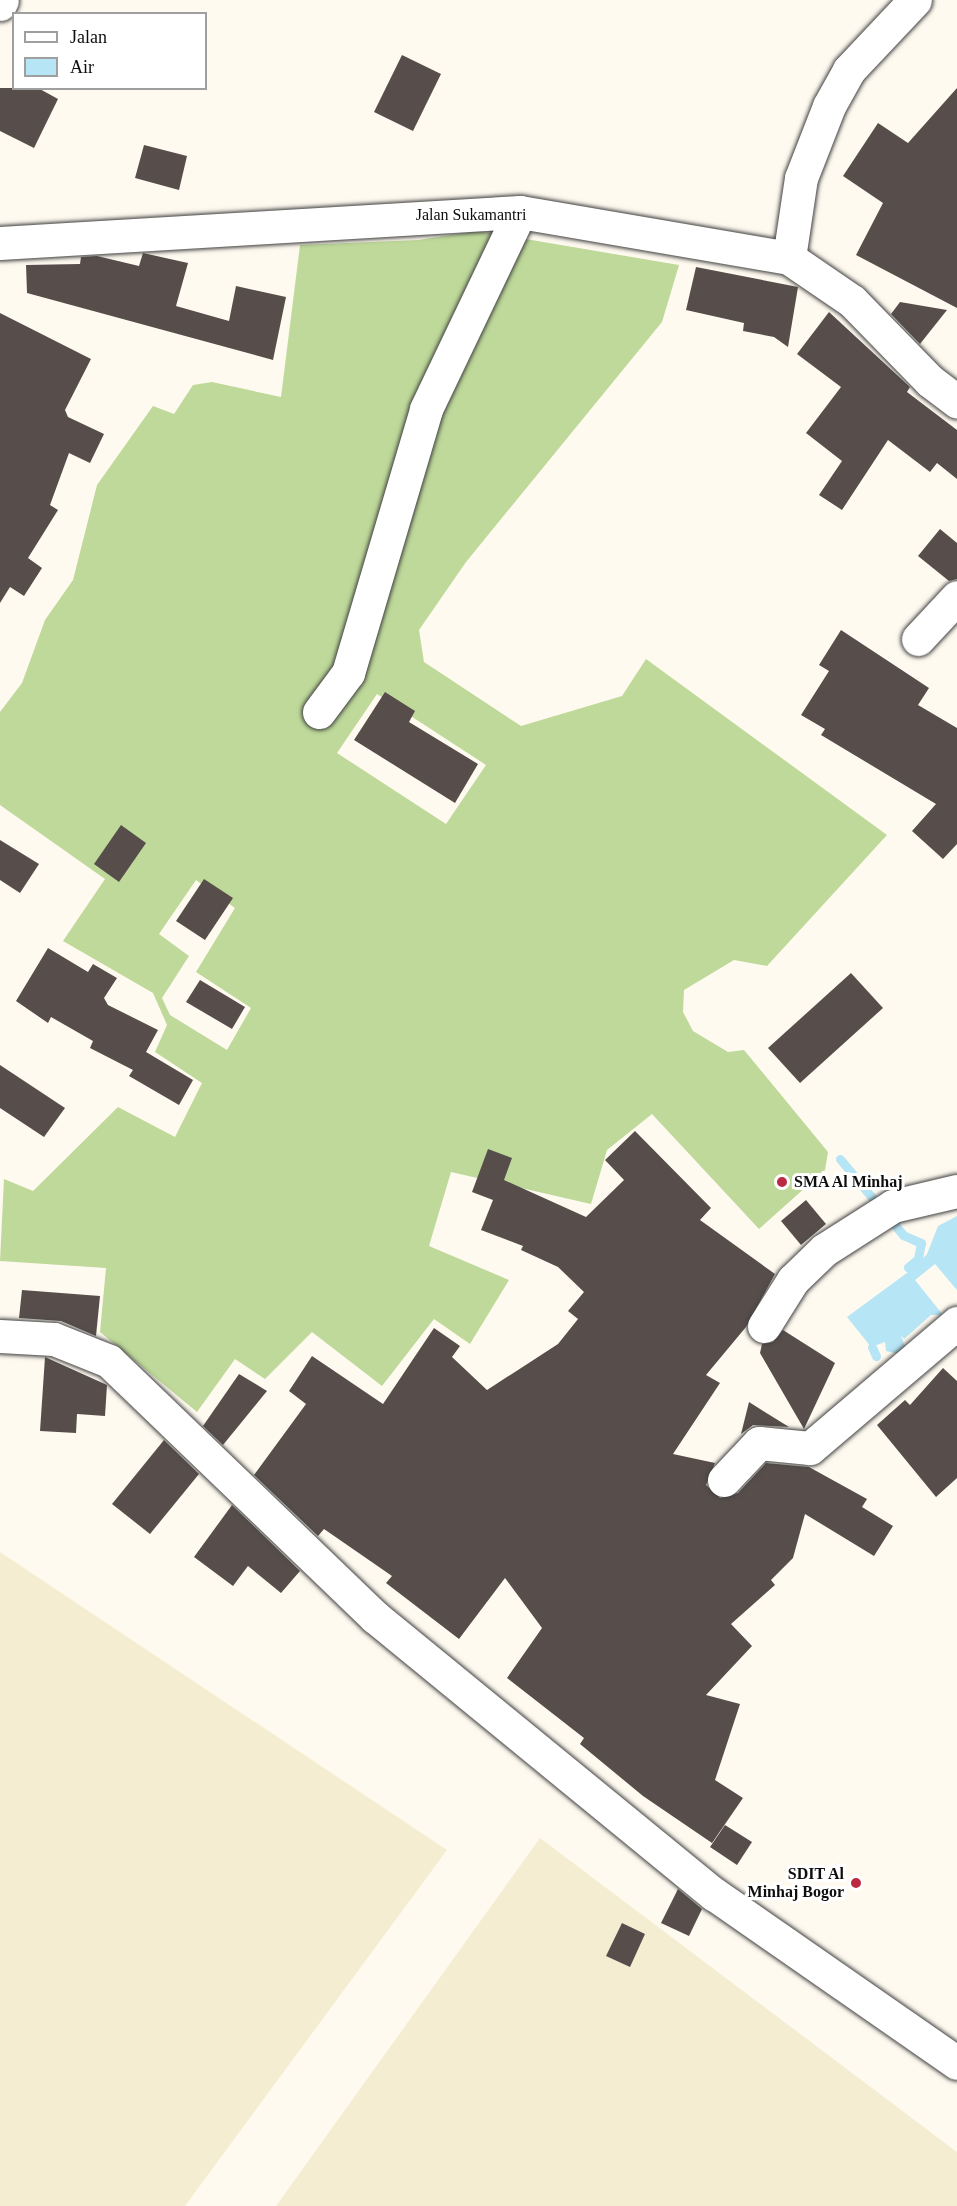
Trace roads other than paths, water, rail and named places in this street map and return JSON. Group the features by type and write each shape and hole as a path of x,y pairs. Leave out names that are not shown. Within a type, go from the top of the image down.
{"street":[{"path":"789,258 801,178 829,106 849,70 915,0"},
{"path":"319,712 348,673 426,410 520,212"},
{"name":"Jalan Sukamantri","path":"0,243 520,212 789,258 852,301 930,381 957,401"},
{"path":"918,639 957,597"},
{"path":"764,1326 793,1280 824,1250 886,1211 957,1191"},
{"path":"724,1480 759,1443 810,1448 957,1323"},
{"path":"0,1336 54,1339 109,1361 375,1617 714,1894 957,2063"}],"water":[{"path":"957,1216 957,1290 935,1264 915,1280 943,1315 931,1315 904,1339 901,1335 908,1356 886,1351 885,1342 871,1347 847,1317 915,1267 927,1254 938,1226"}],"waterway":[{"path":"840,1159 903,1235 921,1243 918,1259 908,1267"},
{"path":"872,1347 876,1356"}],"place":[{"name":"SMA Al Minhaj","path":"782,1182"},
{"name":"SDIT Al Minhaj Bogor","path":"856,1883"}]}
